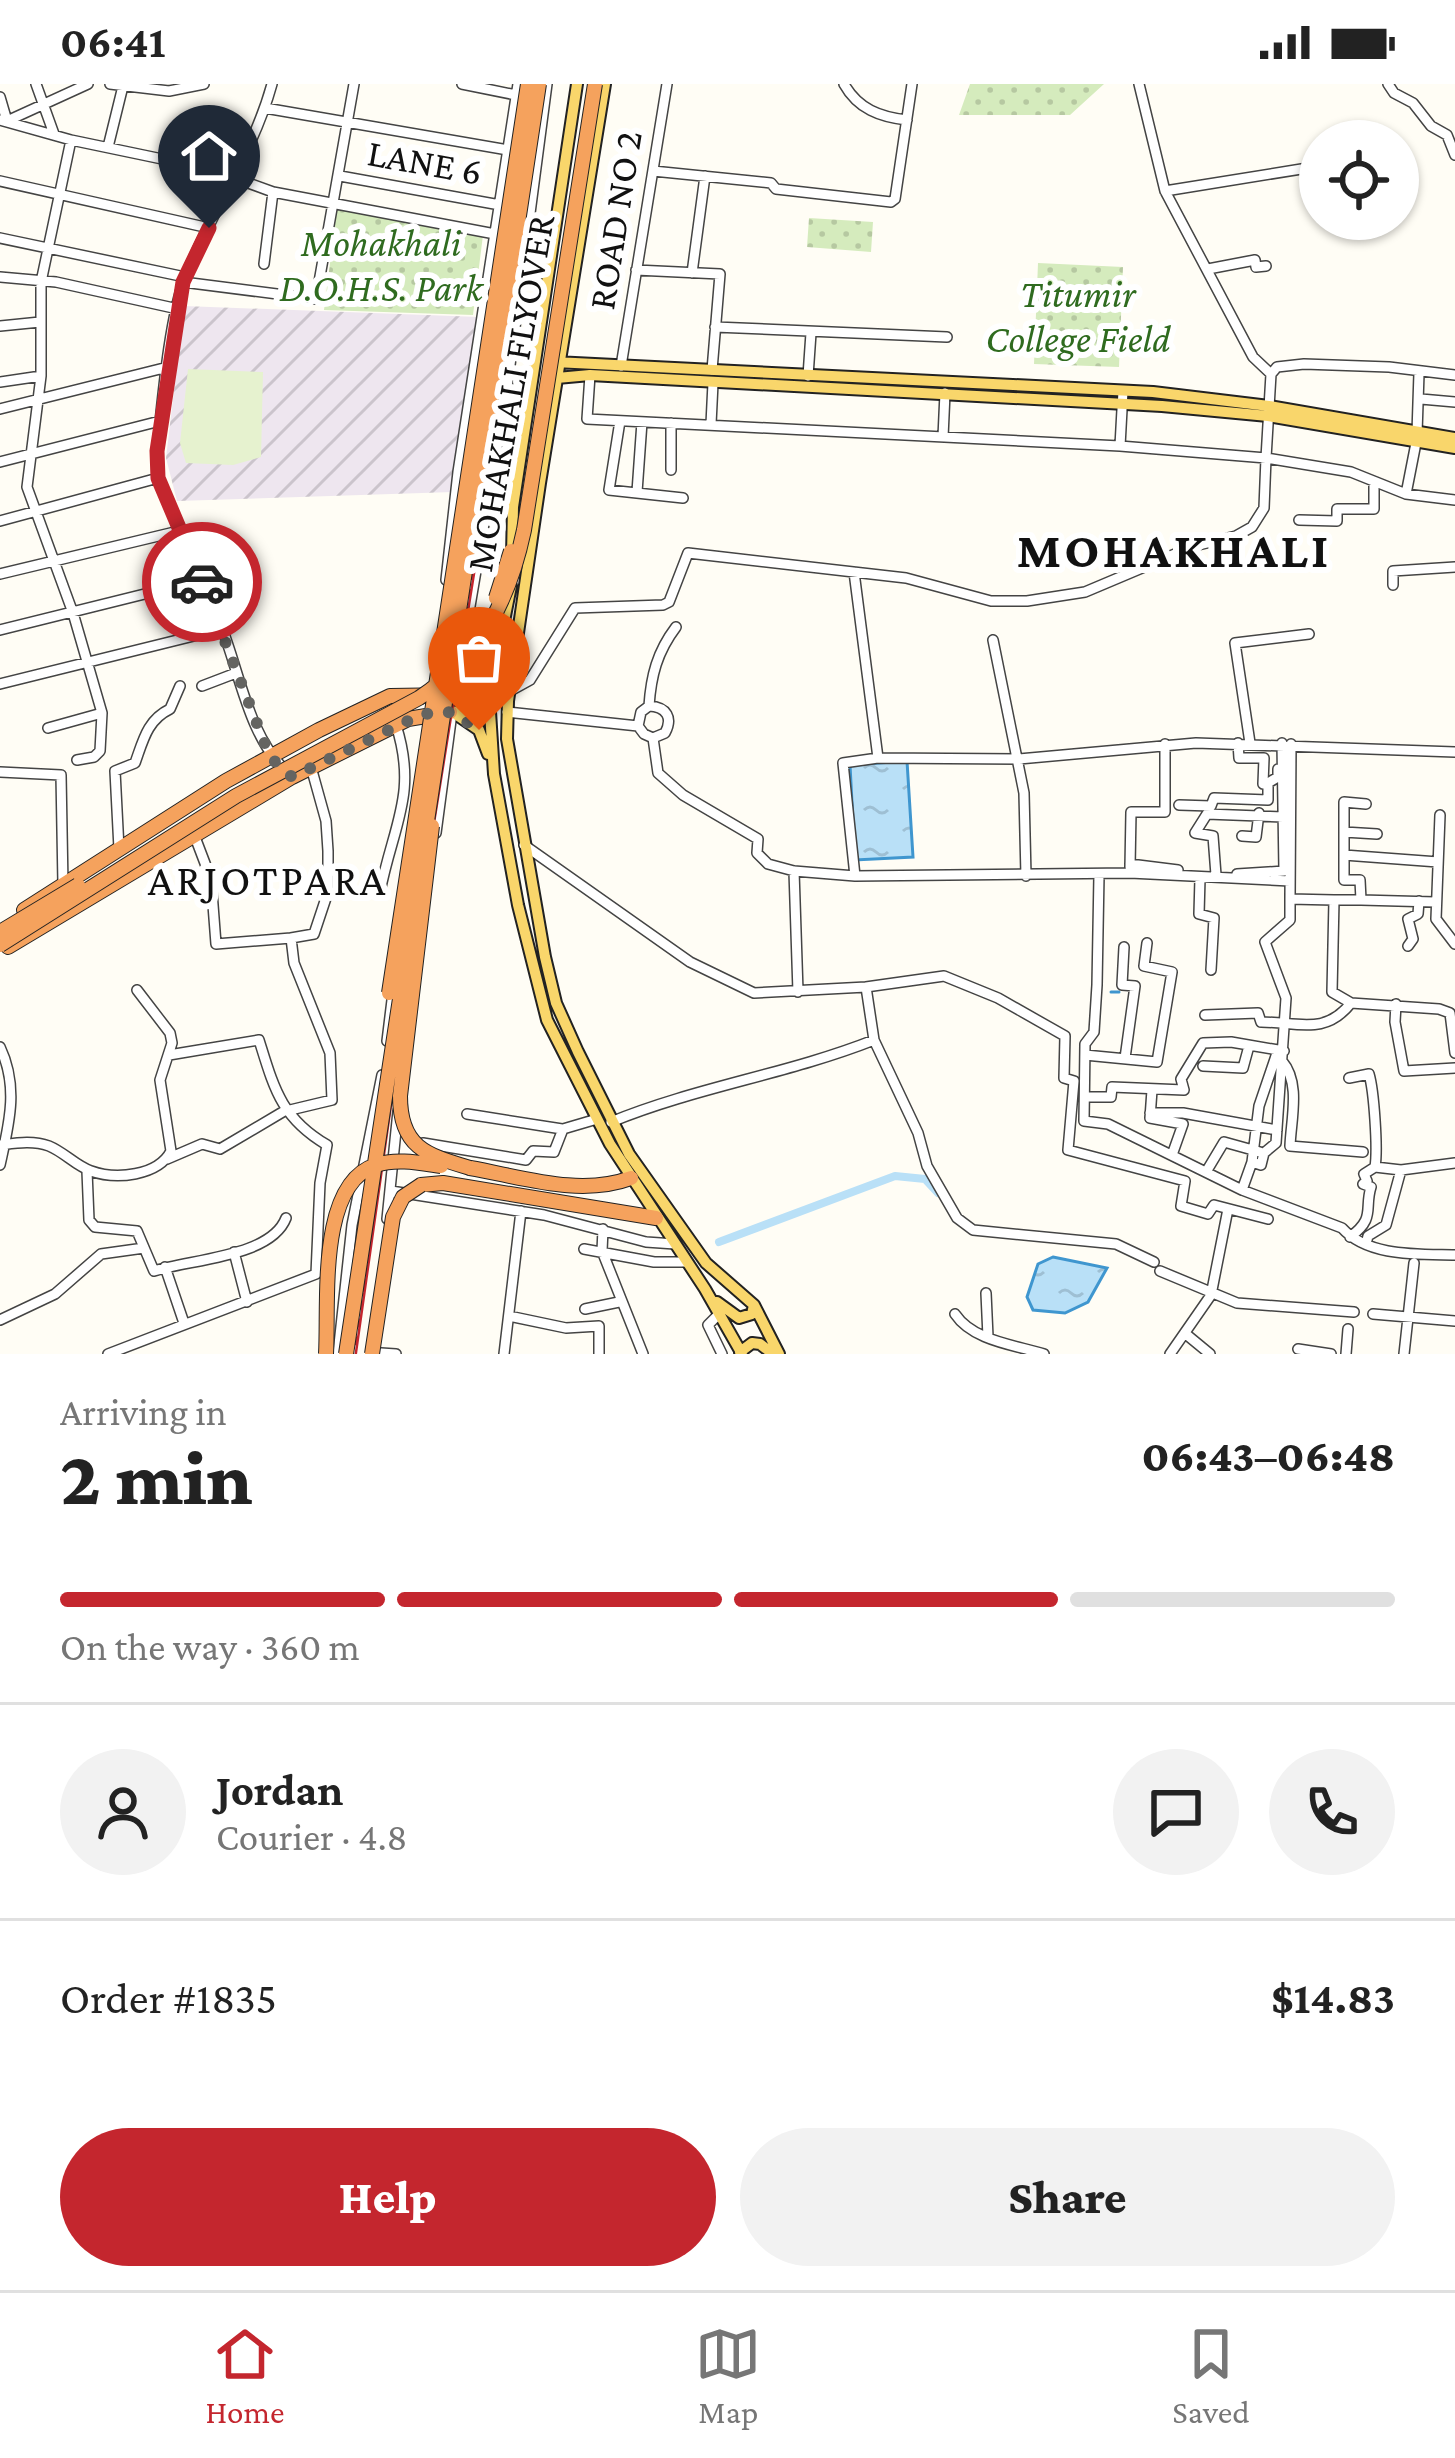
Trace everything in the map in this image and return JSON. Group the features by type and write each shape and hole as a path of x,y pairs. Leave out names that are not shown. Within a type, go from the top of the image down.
{"highway":[{"path":"340,1354 543,84"},
{"name":"MOHAKHALI FLYOVER","path":"0,929 270,767 402,700 448,664 484,620 498,595 515,528 591,84"},
{"name":"MOHAKHALI FLYOVER","path":"0,948 236,796 419,698 447,678 483,636 507,596 524,530 591,84"},
{"path":"340,1354 521,88"},
{"path":"0,929 270,757 390,696 446,694"},
{"path":"0,948 292,777 396,725 448,712"},
{"path":"432,783 429,868 400,1106 405,1130 419,1148 470,1168"},
{"path":"326,1354 332,1228 344,1190 364,1171 402,1162 583,1187 631,1178"},
{"path":"370,1354 398,1203 422,1185 443,1183 656,1218"}],"main road":[{"path":"446,694 470,689 484,670 500,603 577,84"},
{"path":"605,84 508,702 524,845 556,1003 611,1123 694,1247 754,1305 776,1354"},
{"path":"534,364 620,366 945,393 1122,397"},
{"path":"531,385 590,375 808,376 1122,397 1269,411 1455,448"},
{"path":"1417,438 1455,439"},
{"path":"513,506 509,604 489,703 494,774 518,905 547,1020 631,1178 741,1353 752,1343 776,1354"},
{"path":"448,712 471,711 489,703 501,683 528,568"},
{"path":"448,712 479,730 494,774"},
{"path":"705,1289 731,1316 748,1317 754,1305"}],"street":[{"path":"36,84 54,134"},
{"path":"4,121 88,84"},
{"path":"110,84 170,91 204,84"},
{"path":"272,84 256,134 230,177 184,280 160,422 158,478 270,757 292,777"},
{"path":"0,238 184,280 316,299 354,84"},
{"path":"446,694 443,602 458,472 521,88 462,84"},
{"path":"467,624 507,388 543,84"},
{"name":"ROAD NO 2","path":"620,366 667,84"},
{"path":"844,84 859,103 876,113 907,119"},
{"path":"652,171 891,202 896,199 913,84"},
{"path":"508,702 530,680 575,608 663,605 669,602 688,553 906,578 991,601 1027,601 1085,592 1252,527 1264,508 1270,374 1253,358 1165,191 1139,84"},
{"path":"1388,84 1439,132 1447,134 1455,155"},
{"path":"108,148 123,86"},
{"path":"0,97 4,121"},
{"path":"265,107 508,150"},
{"path":"4,121 230,177 272,192 495,234"},
{"path":"71,140 41,282 41,376 27,488 73,613 102,712 100,751 76,760"},
{"path":"1165,191 1299,169"},
{"name":"LANE 6","path":"340,176 500,205"},
{"path":"692,273 705,176"},
{"path":"0,181 209,228"},
{"path":"264,264 272,192"},
{"path":"1208,268 1255,260 1256,267 1267,266"},
{"path":"636,270 720,274 711,424"},
{"path":"0,277 56,282 178,309"},
{"path":"0,326 40,322"},
{"path":"715,327 947,337"},
{"path":"808,376 811,333"},
{"path":"1270,374 1288,364 1304,364 1455,375"},
{"path":"0,409 168,367"},
{"path":"1406,494 1417,438 1419,373"},
{"path":"590,375 587,419 1120,446 1266,458 1351,472 1406,494 1455,500"},
{"path":"0,382 41,376"},
{"path":"943,437 945,393"},
{"path":"1120,446 1122,397"},
{"path":"1421,399 1455,402"},
{"path":"0,462 160,422"},
{"path":"620,422 609,490 682,498"},
{"path":"638,492 642,422"},
{"path":"671,423 671,470"},
{"path":"0,521 158,478"},
{"path":"1299,520 1337,521 1337,509 1374,509 1374,482"},
{"path":"0,574 179,531"},
{"path":"1393,585 1393,571 1455,567"},
{"path":"854,572 878,758"},
{"path":"0,631 201,580"},
{"path":"649,706 668,714 665,734 653,738 644,734 638,717 649,706 661,649 676,627"},
{"path":"0,684 222,629"},
{"path":"1278,768 1278,777 1263,784 1264,758 1239,758 1244,743 1235,643 1309,634"},
{"path":"993,640 1024,794 1026,876"},
{"path":"202,686 236,673"},
{"path":"119,849 115,771 135,763 143,735 159,715 170,710 180,686"},
{"path":"508,702 638,726"},
{"path":"48,728 102,712"},
{"path":"340,1354 352,1225 386,1052 398,950 448,712"},
{"path":"370,1354 448,712"},
{"path":"380,892 406,798 407,763 396,725"},
{"path":"653,738 658,773 683,795 758,839 757,853 768,864 794,872 855,876 1099,875 1130,869 1216,875 1285,871 1287,744"},
{"path":"855,876 843,763 878,758 1019,759 1165,744 1455,752"},
{"path":"1130,869 1131,812 1165,812 1165,744"},
{"path":"1260,1152 1277,1137 1284,988 1265,941 1290,920 1287,744"},
{"path":"195,837 211,879 216,944 314,934 328,892 326,821 311,767"},
{"path":"0,772 61,775 63,885"},
{"path":"1179,806 1211,806 1214,798 1258,796 1268,800 1268,784"},
{"path":"1361,900 1360,880 1344,880 1344,802 1366,804"},
{"path":"1242,836 1256,837 1259,813"},
{"path":"1216,875 1213,836 1195,833 1207,814 1283,817"},
{"path":"1439,815 1436,919 1455,944"},
{"path":"1344,832 1377,834"},
{"path":"524,845 690,962 754,993 866,987 944,976 998,998 1064,1035 1064,1078 1074,1081 1068,1149 1185,1181 1181,1207 1208,1214 1214,1204 1268,1219"},
{"path":"1344,855 1438,862"},
{"path":"1130,869 1200,878 1290,881"},
{"path":"794,872 798,992"},
{"path":"1099,875 1096,1009 1094,1032 1085,1044 1084,1121 1108,1124 1242,1190 1342,1228 1374,1249 1455,1255"},
{"path":"1200,878 1199,914 1214,918 1211,970"},
{"path":"1290,898 1436,902"},
{"path":"1334,900 1332,992 1351,1003 1448,1011 1454,1048"},
{"path":"1408,946 1413,939 1408,919 1418,914 1419,901"},
{"path":"2,1145 34,1142 87,1171 134,1174 202,1144 220,1149 286,1110 332,1100 329,1053 294,963 291,938"},
{"path":"1085,1055 1157,1062 1172,972 1144,966 1147,943"},
{"path":"1124,947 1121,985 1135,986 1125,1058"},
{"path":"866,987 874,1040 940,1192 957,1218 973,1230 1116,1244 1211,1295 1253,1306 1354,1312"},
{"path":"136,990 170,1033 169,1055 160,1080 171,1151 167,1159"},
{"path":"1205,1015 1258,1013 1261,1022 1331,1024 1351,1003"},
{"path":"1396,1004 1404,1071 1455,1068"},
{"path":"108,1354 316,1274 320,1183 327,1145 306,1133 279,1104 259,1040 169,1055"},
{"path":"611,1123 652,1106 825,1059 874,1040"},
{"path":"1085,1096 1111,1097 1112,1088 1184,1090 1181,1079 1203,1043 1249,1046 1281,1054 1289,1070 1294,1088 1290,1146 1363,1152"},
{"path":"1203,1066 1243,1068 1249,1046"},
{"path":"0,1047 12,1078 0,1165"},
{"path":"1242,1190 1252,1162 1262,1165 1259,1106 1281,1054"},
{"path":"1349,1078 1369,1074 1372,1121 1379,1143 1375,1167"},
{"path":"1152,1090 1150,1118 1183,1124 1172,1155"},
{"path":"1150,1113 1228,1121 1258,1127 1277,1137"},
{"path":"467,1114 563,1129 597,1119"},
{"path":"1206,1172 1224,1142 1228,1121"},
{"path":"423,1143 526,1160 533,1151 554,1152 563,1129"},
{"path":"1224,1142 1260,1152"},
{"path":"1350,1237 1360,1231 1367,1217 1371,1187 1364,1184 1364,1174 1375,1167 1455,1163"},
{"path":"1366,1244 1368,1236 1386,1225 1401,1169"},
{"path":"87,1171 89,1220 95,1227 137,1232 154,1271 263,1245 281,1232 286,1218"},
{"path":"320,1183 346,1188"},
{"path":"391,1191 521,1211 656,1244 674,1244"},
{"path":"1170,1354 1211,1295 1228,1209"},
{"path":"505,1354 521,1211"},
{"path":"603,1229 602,1251 643,1354"},
{"path":"0,1320 55,1294 101,1253 144,1248"},
{"path":"584,1249 654,1262 686,1262"},
{"path":"234,1252 247,1302"},
{"path":"1404,1354 1414,1264"},
{"path":"165,1268 184,1323"},
{"path":"986,1293 988,1337"},
{"path":"585,1309 620,1302"},
{"path":"719,1314 708,1325 722,1354"},
{"path":"955,1314 961,1323 988,1337 1044,1354"},
{"path":"1373,1314 1455,1321"},
{"path":"509,1316 566,1328 599,1326 598,1354"},
{"path":"1346,1354 1348,1330"},
{"path":"1187,1335 1210,1354"},
{"path":"1298,1349 1331,1354"},
{"path":"381,1353 396,1354"}],"shaded area":[{"path":"184,306 479,317 453,492 177,501 166,458"}],"green space":[{"path":"970,84 1104,84 1070,115 959,115"},
{"name":"Mohakhali D.O.H.S. Park","path":"337,209 483,235 473,315 324,310"},
{"path":"809,218 873,222 871,252 807,247"},
{"name":"Titumir College Field","path":"1038,263 1123,267 1119,367 1034,364"},
{"path":"188,369 263,372 261,457 233,465 186,463 180,443"}],"water":[{"path":"907,761 913,857 855,860 850,765"},
{"path":"1053,1257 1107,1268 1088,1302 1065,1313 1033,1310 1027,1297 1038,1264"}],"waterway":[{"path":"1111,992 1119,992"},
{"path":"719,1242 895,1176 925,1179 938,1193"}],"tram line":[{"path":"346,1354 398,985 508,301 519,171 534,84"}],"railway":[{"path":"353,1354 405,986 515,301 526,172 541,84"}],"way so far":[{"path":"202,582 270,757 292,777 422,714 451,712 479,730"}],"district":[{"name":"MOHAKHALI","path":"1174,549"},
{"name":"ARJOTPARA","path":"268,879"}],"route":[{"path":"202,582 158,478 157,451 183,282 209,228"}]}
